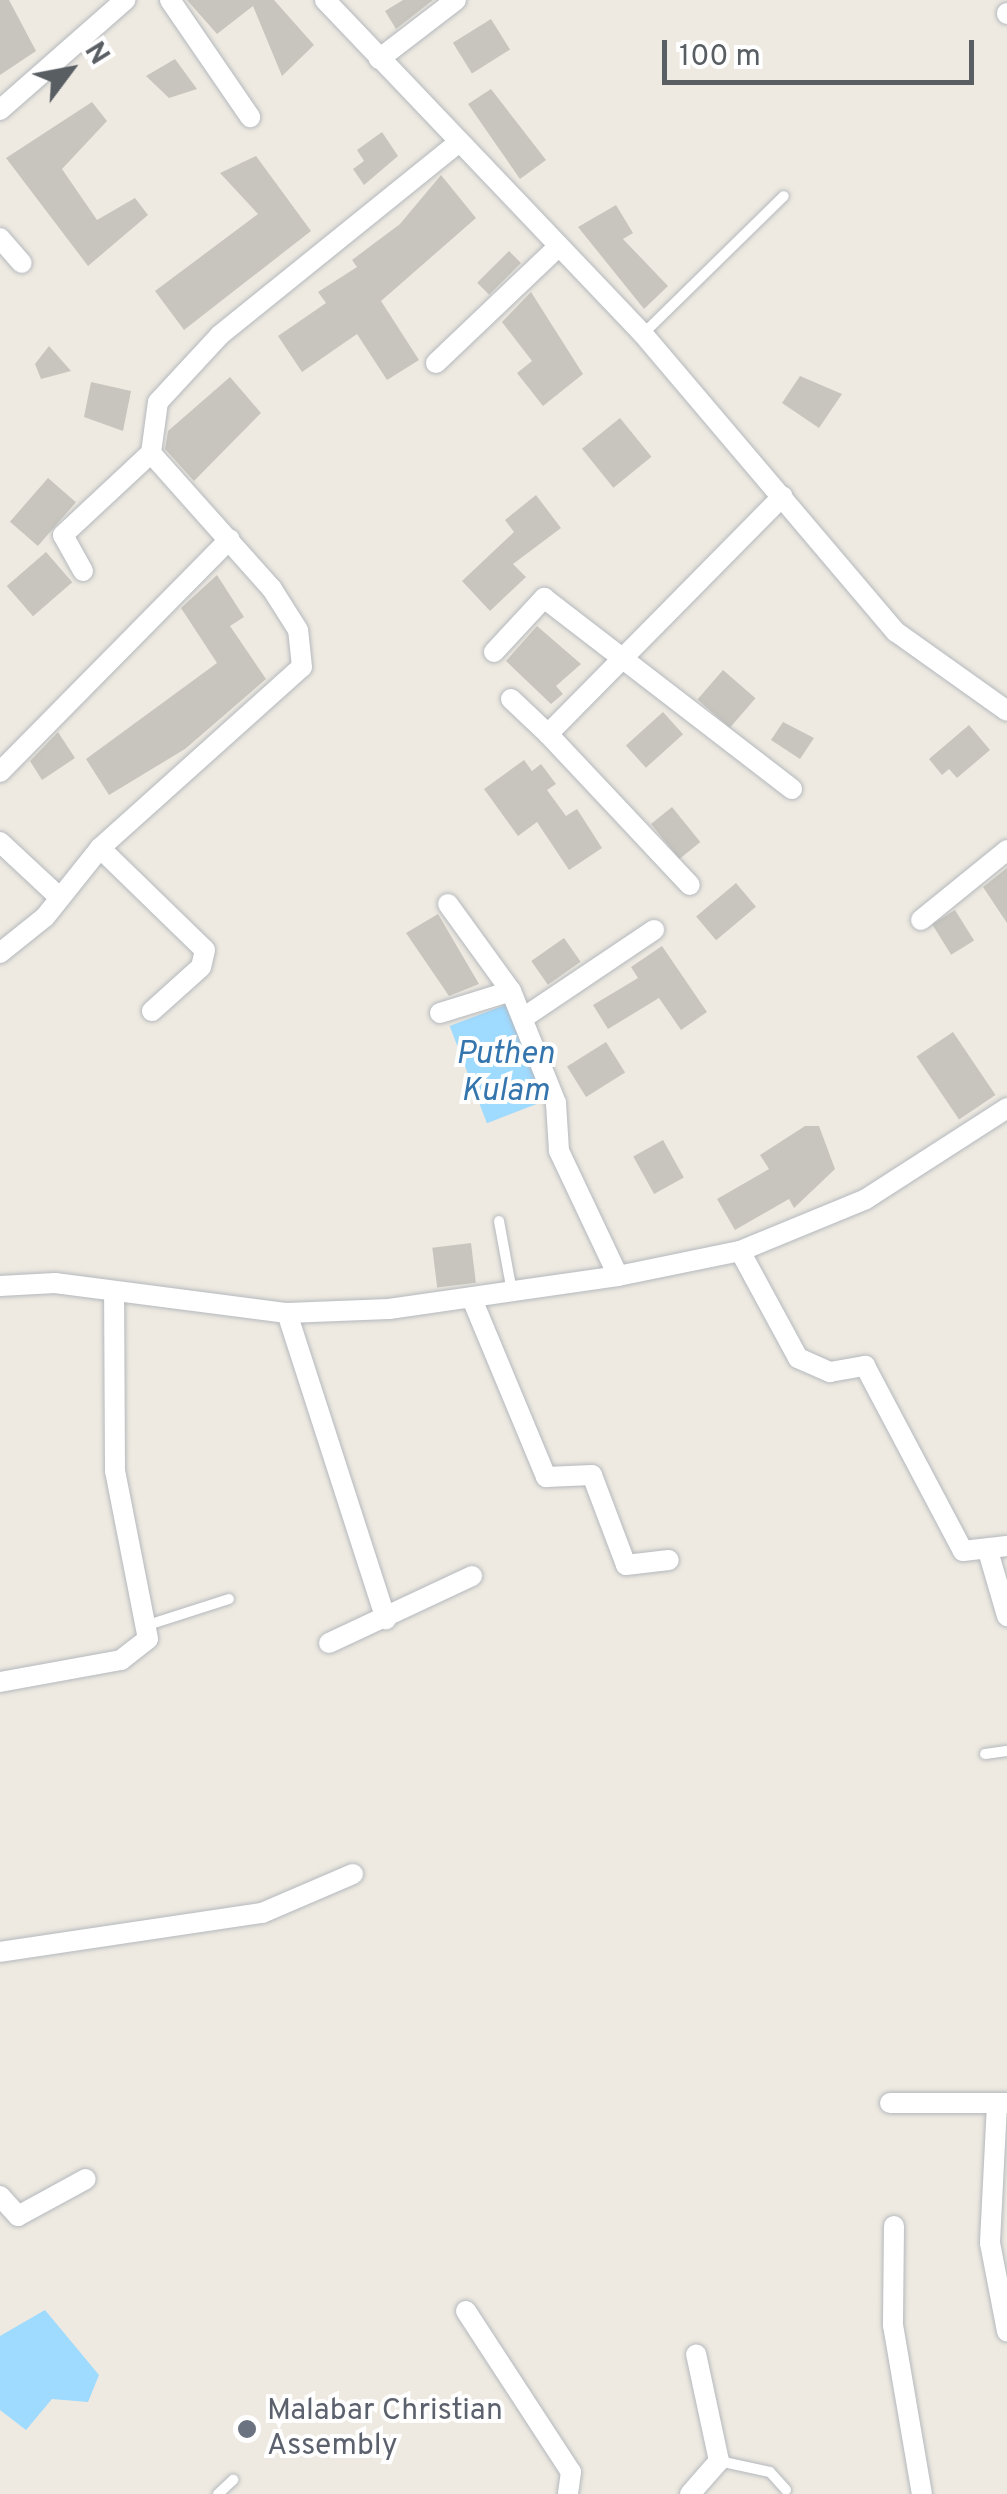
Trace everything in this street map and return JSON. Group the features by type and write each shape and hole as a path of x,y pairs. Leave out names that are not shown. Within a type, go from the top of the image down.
{"street":[{"path":"0,110 125,0"},
{"path":"170,0 250,117"},
{"path":"325,0 643,334 896,632 1007,711"},
{"path":"379,58 456,0"},
{"path":"83,570 63,534 151,454 158,402 190,365 458,143"},
{"path":"0,238 22,264"},
{"path":"436,363 558,246"},
{"path":"0,953 60,898 100,848 302,666 298,630 230,539 151,454"},
{"path":"548,734 619,658 784,496"},
{"path":"0,772 230,539"},
{"path":"494,652 544,598 792,789"},
{"path":"511,699 690,886"},
{"path":"0,842 60,898"},
{"path":"100,848 205,950 201,966 152,1011"},
{"path":"921,920 1007,850"},
{"path":"448,904 511,991 556,1103 560,1151 618,1276"},
{"path":"523,1018 654,930"},
{"path":"440,1013 511,991"},
{"path":"0,1286 114,1292 287,1313 472,1298 618,1276 740,1251 866,1199 1007,1108"},
{"path":"740,1251 798,1358 830,1372 865,1366 962,1551 998,1548 1007,1616"},
{"path":"0,1682 121,1660 141,1650 148,1625 115,1472 114,1292"},
{"path":"472,1298 546,1477 592,1475 626,1565 669,1560"},
{"path":"287,1313 386,1618"},
{"path":"329,1643 472,1576"},
{"path":"0,1952 262,1913 353,1874"},
{"path":"890,2103 1002,2103 990,2243 1007,2331"},
{"path":"0,2196 18,2216 86,2180"},
{"path":"894,2226 893,2324 922,2494"},
{"path":"466,2312 571,2472 568,2494"},
{"path":"690,2494 720,2461 696,2354"}],"lane":[{"path":"643,334 784,196"},
{"path":"498,1221 512,1292"},
{"path":"148,1625 230,1599"},
{"path":"985,1754 1007,1751"},
{"path":"720,2461 770,2472 786,2490"},
{"path":"218,2494 233,2480"}],"water":[{"name":"Puthen Kulam","path":"515,1001 552,1098 487,1123 450,1026"},
{"path":"45,2310 99,2375 88,2402 52,2399 26,2430 0,2410 0,2336"}],"building":[{"path":"0,0 9,0 36,51 0,75"},
{"path":"187,0 274,0 314,45 282,76 253,6 217,34"},
{"path":"403,0 433,0 396,29 385,11"},
{"path":"491,19 510,50 472,73 453,43"},
{"path":"175,59 197,89 169,98 146,76"},
{"path":"491,89 546,160 520,179 468,104"},
{"path":"92,102 107,121 62,169 97,220 135,198 148,215 88,266 6,158"},
{"path":"382,132 398,156 364,185 353,169 364,161 357,150"},
{"path":"256,156 311,231 184,330 155,291 258,214 220,173"},
{"path":"441,175 476,218 381,301 419,360 387,380 357,334 302,372 278,336 326,303 318,292 357,267 352,260 400,224"},
{"path":"616,205 633,233 623,239 668,286 644,309 578,227"},
{"path":"509,251 521,263 489,295 477,283"},
{"path":"531,292 583,374 543,406 517,373 532,361 502,322"},
{"path":"49,346 71,371 41,379 35,364"},
{"path":"800,376 842,394 819,428 782,403"},
{"path":"230,377 261,413 194,481 165,449 168,431"},
{"path":"91,382 131,391 123,431 84,417"},
{"path":"620,418 651,457 613,488 582,449"},
{"path":"48,478 76,502 38,546 10,522"},
{"path":"536,495 561,528 513,564 526,577 490,611 462,581 514,532 505,520"},
{"path":"46,552 72,582 33,616 7,586"},
{"path":"217,575 244,617 230,626 266,679 185,749 109,795 86,759 217,663 181,608"},
{"path":"537,626 581,664 556,686 563,694 551,704 506,661"},
{"path":"723,670 755,698 730,728 697,699"},
{"path":"663,712 683,734 646,768 626,745"},
{"path":"783,722 814,738 800,759 771,740"},
{"path":"969,725 990,750 957,778 949,769 942,775 929,759"},
{"path":"58,732 75,758 42,780 30,761"},
{"path":"524,760 532,771 541,764 556,784 547,790 566,816 577,809 602,848 569,870 537,822 518,836 484,789"},
{"path":"672,807 700,842 679,859 651,824"},
{"path":"1007,868 1007,923 983,887"},
{"path":"736,883 756,907 716,940 696,916"},
{"path":"955,910 974,941 951,955 932,924"},
{"path":"438,914 479,984 449,996 406,933"},
{"path":"564,938 581,962 548,985 531,961"},
{"path":"662,946 707,1012 681,1030 659,998 608,1029 593,1005 638,978 631,967"},
{"path":"953,1032 995,1095 959,1120 917,1057"},
{"path":"606,1042 625,1073 586,1097 567,1066"},
{"path":"805,1126 819,1126 835,1169 794,1208 789,1199 735,1230 717,1199 769,1169 760,1155"},
{"path":"663,1140 684,1178 654,1194 633,1156"},
{"path":"471,1243 476,1283 437,1287 432,1248"}],"place":[{"name":"Malabar Christian Assembly","path":"247,2429"}]}
